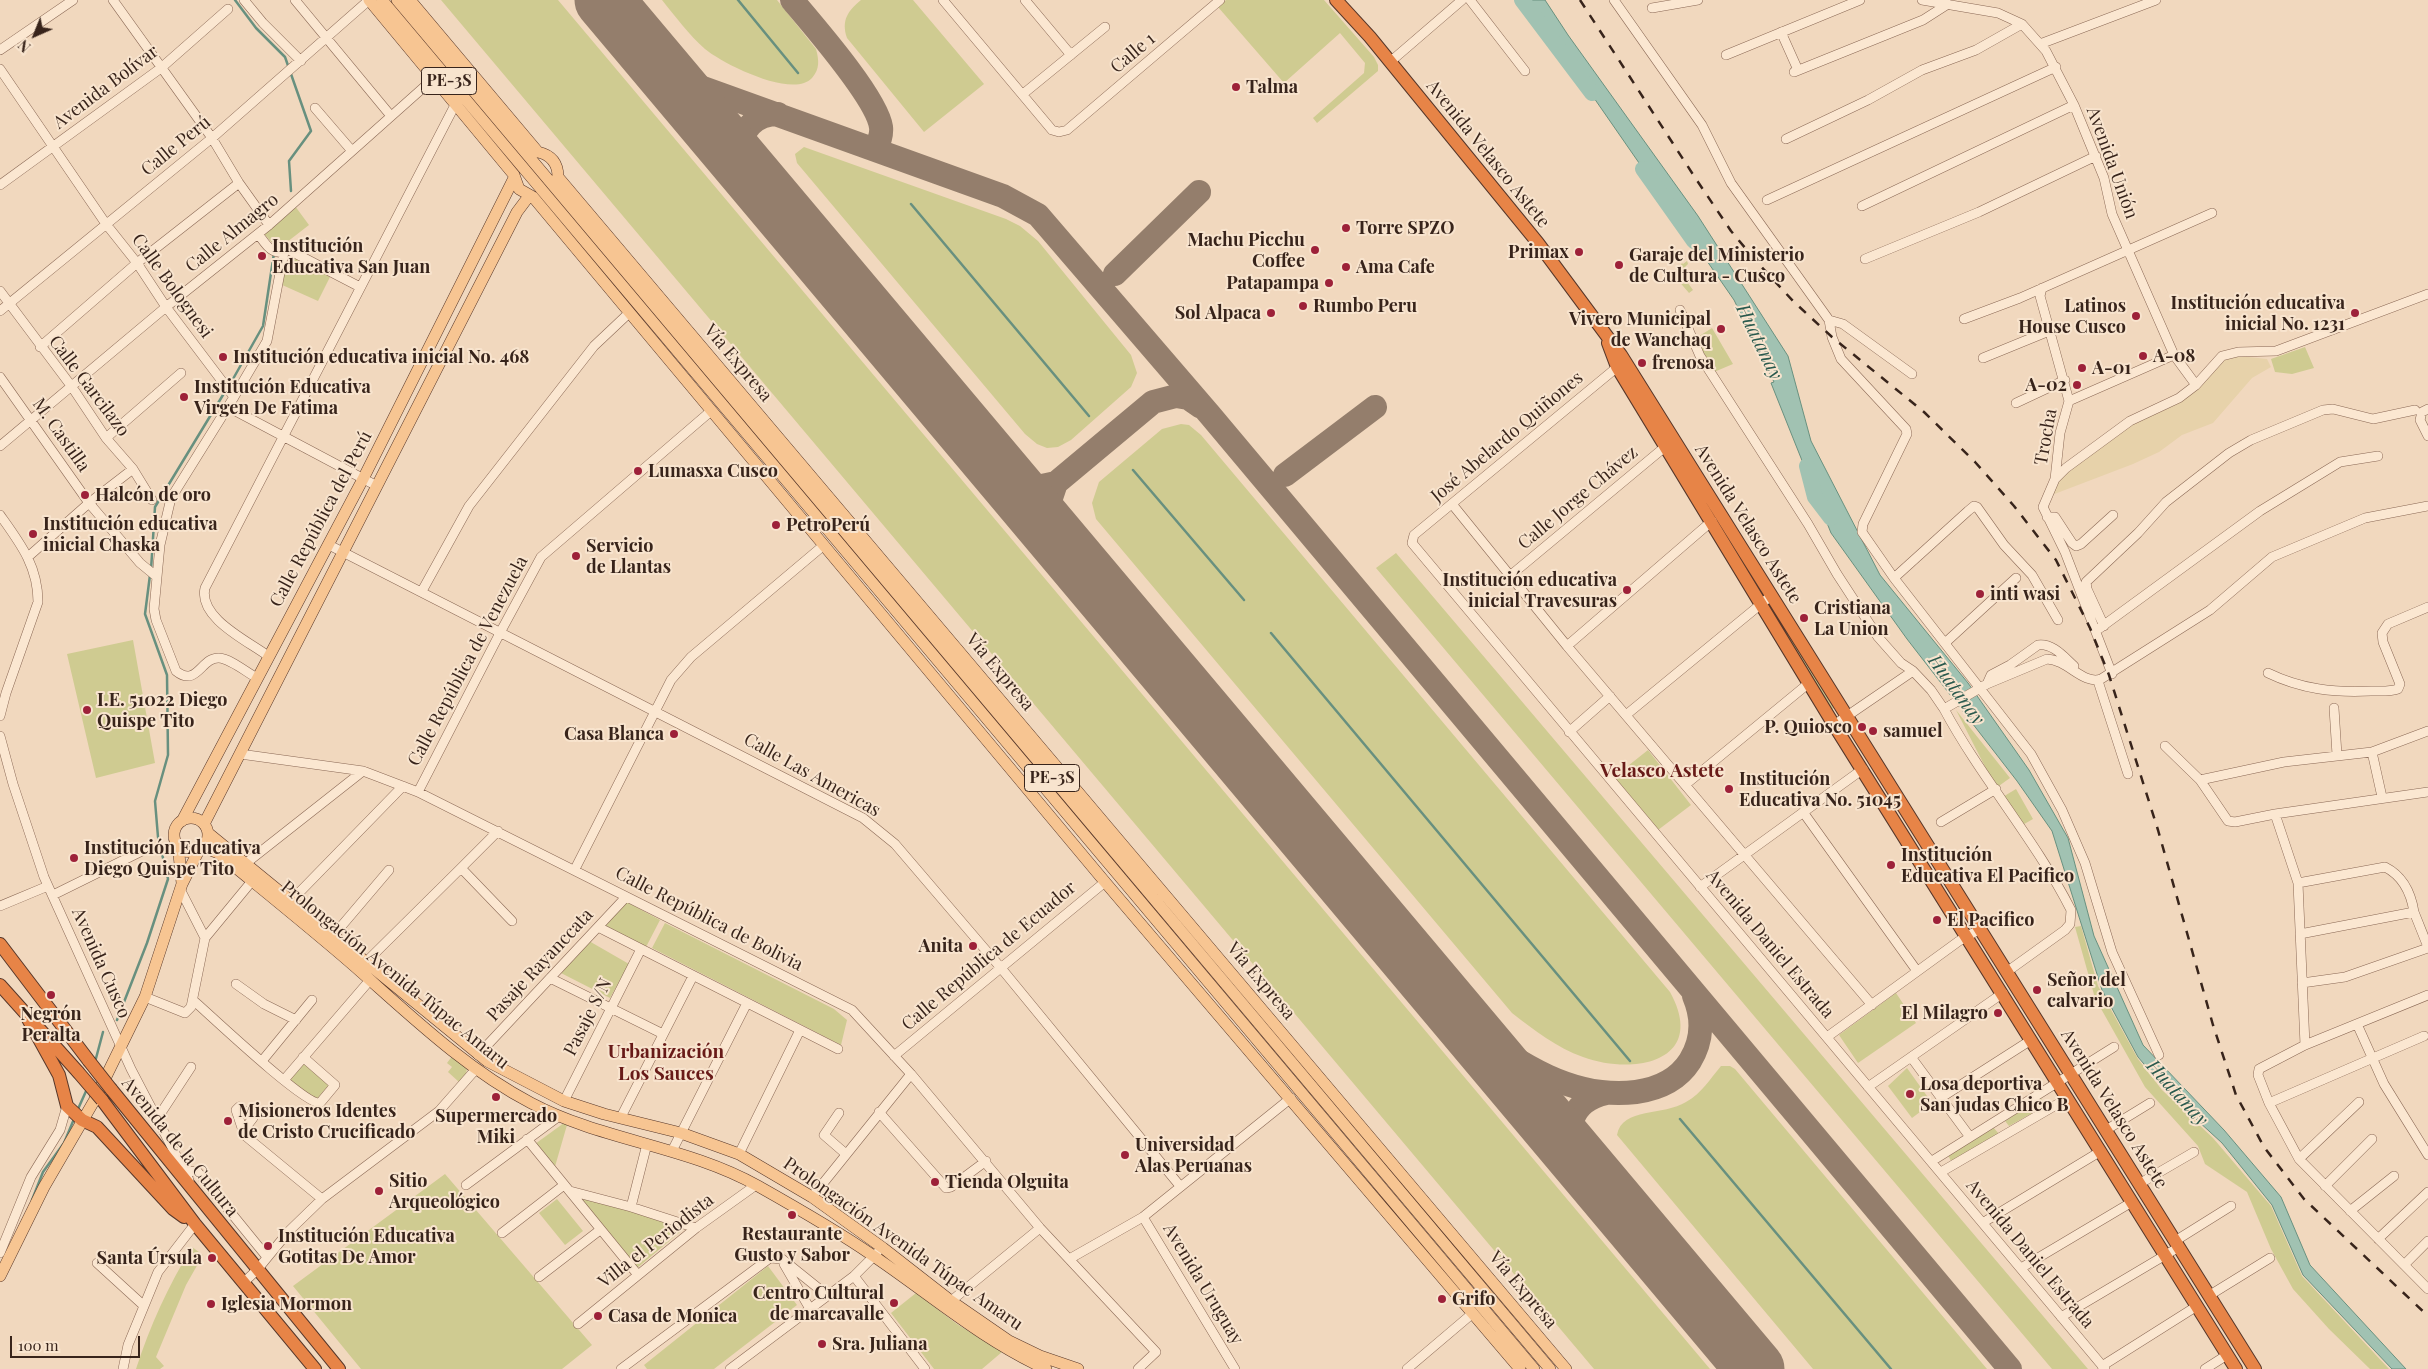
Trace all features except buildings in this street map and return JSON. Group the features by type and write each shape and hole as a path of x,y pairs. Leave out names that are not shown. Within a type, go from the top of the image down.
{"highway":[{"name":"Avenida Velasco Astete","path":"1336,0 1390,62 1544,250 1570,283 1605,336 1666,446 1834,725 2058,1081 2236,1369"},
{"name":"Avenida Velasco Astete","path":"1621,364 1772,595 2255,1369"},
{"name":"Avenida de la Cultura","path":"0,944 111,1089 339,1369"},
{"name":"Avenida de la Cultura","path":"0,985 78,1072 195,1224 311,1364"},
{"path":"28,1017 59,1075 74,1113 97,1128 173,1209 195,1224"},
{"path":"311,1364 322,1348"}],"main road":[{"name":"PE-3S","path":"369,0 514,176 519,189 535,196 645,315 1534,1369"},
{"name":"PE-3S","path":"382,0 517,163 535,196 708,408 1105,882 1520,1369"},
{"name":"Vía Expresa","path":"397,0 532,153 545,154 556,163 556,182 682,323 1566,1369"},
{"name":"Vía Expresa","path":"410,0 654,306 1550,1369"},
{"path":"517,163 532,153"},
{"name":"Calle República del Perú","path":"182,821 363,479 514,176 517,163"},
{"path":"535,196 556,182"},
{"name":"Calle República del Perú","path":"206,828 240,754 517,212 535,196"},
{"path":"654,306 682,323"},
{"path":"645,315 656,344"},
{"path":"732,382 746,415"},
{"path":"708,408 736,423"},
{"path":"0,1276 44,1187 74,1113 98,1100 145,997 181,888 201,849 206,828 193,819 182,821 175,832 178,845 181,888"},
{"name":"Prolongación Avenida Túpac Amaru","path":"206,828 290,902 487,1061 564,1100 681,1134 739,1154 812,1197 883,1248 951,1301 1010,1341 1040,1356 1078,1369"},
{"path":"178,845 186,851 201,849"},
{"name":"Prolongación Avenida Túpac Amaru","path":"201,849 218,853 476,1070 558,1117 720,1166 756,1185 874,1256 943,1308 1011,1352 1046,1369"},
{"path":"1430,1226 1460,1243"},
{"path":"1422,1236 1434,1266"},
{"path":"1520,1314 1529,1344"},
{"path":"1494,1337 1519,1351"}],"street":[{"path":"0,50 73,0"},
{"path":"113,0 212,138 239,183 269,225"},
{"path":"244,0 298,64"},
{"path":"295,0 392,116"},
{"name":"Calle Perú","path":"0,311 212,138 369,0"},
{"path":"1025,0 1070,55"},
{"name":"Calle 1","path":"1023,94 1052,130 1059,132 1067,130 1220,0"},
{"path":"1390,62 1462,0"},
{"path":"1470,0 1525,71"},
{"path":"1614,0 1702,125 1732,183 1829,320 1832,337 1841,359 1902,426 1907,434 1861,528 1894,578 1944,643 1982,688 2031,754 2062,810 2085,863 2112,952 2159,1055"},
{"path":"1652,8 1698,0"},
{"path":"1726,55 1860,0"},
{"name":"Avenida Unión","path":"1922,0 1951,2 1998,13 2022,24 2040,44 2056,67 2096,156 2104,178 2112,214 2174,355 2196,385"},
{"path":"2040,44 2156,0"},
{"path":"947,2 1023,94 1105,26"},
{"path":"1781,32 1796,71 1923,20 1951,2"},
{"name":"Avenida Bolívar","path":"0,185 161,68 228,10"},
{"path":"1786,139 1868,100 1922,70 1976,50 2022,24"},
{"path":"1767,200 2056,67"},
{"name":"Calle Bolognesi","path":"0,69 106,224 137,263 166,307 233,394"},
{"name":"Calle Almagro","path":"0,446 31,422 166,307 269,225 433,79"},
{"path":"268,656 213,617 205,604 203,596 283,436 455,105"},
{"path":"1862,206 2074,105"},
{"path":"315,108 352,151"},
{"path":"1866,259 1980,212 2096,156"},
{"path":"40,346 137,263 239,183"},
{"path":"1964,318 2042,288 2212,213"},
{"path":"258,234 277,252"},
{"path":"277,252 285,248 360,287"},
{"path":"257,678 221,658 212,659 195,674 187,676 176,671 156,620 154,609 155,576 171,498 228,407 233,394 268,341 277,252"},
{"path":"2042,288 2040,296 2065,380 2069,401 2174,355"},
{"name":"Calle Garcilazo","path":"0,290 72,387 106,438 133,469 152,500"},
{"path":"2112,674 2064,552 2043,507 2055,479 2066,468 2130,421 2180,398 2196,385 2222,356 2238,352 2276,351 2428,294"},
{"path":"1680,310 1700,356 1878,637 1901,663 1913,671 1946,707 1959,737 1996,789 2066,900 2071,916 2070,924 2065,930 2008,972"},
{"path":"422,591 469,506 594,346 630,313"},
{"path":"1829,320 1844,324 1912,374"},
{"path":"1982,358 2050,331"},
{"name":"José Abelardo Quiñones","path":"1411,539 1621,364"},
{"path":"106,438 181,373"},
{"name":"M. Castilla","path":"0,377 89,503 145,568 155,576"},
{"path":"2016,403 2065,380"},
{"name":"Trocha","path":"2055,479 2060,433 2069,401"},
{"path":"228,407 378,486"},
{"name":"Calle República de Venezuela","path":"418,792 541,557 708,408"},
{"path":"2104,626 2087,589 2086,582 2138,533 2166,502 2229,453 2251,440 2323,410 2333,409 2373,419 2415,410"},
{"path":"2428,409 2422,412 2420,420 2428,436"},
{"name":"Calle Jorge Chávez","path":"1511,575 1666,446"},
{"path":"2096,631 2260,511 2340,462 2378,456"},
{"path":"29,556 89,503 133,469"},
{"path":"1452,504 1567,646 1872,1005"},
{"path":"1894,578 1974,506 1977,507 2004,545 2032,575 2058,620"},
{"path":"1946,707 1982,688 2047,659 2061,662 2088,680 2098,681 2112,674 2119,667 2210,610 2272,557 2365,518 2428,506"},
{"path":"0,515 29,556 38,592 38,602 6,693 0,716"},
{"path":"2047,517 2055,517 2076,546 2081,544 2113,515"},
{"path":"1567,646 1712,521"},
{"name":"Avenida Daniel Estrada","path":"1411,539 1412,543 1569,732 1942,1172 2103,1367"},
{"name":"Calle Las Americas","path":"329,545 501,631 864,818 895,844 1001,968 1180,1186"},
{"path":"575,869 672,680 691,657 824,545"},
{"path":"1944,643 2016,578"},
{"path":"1626,715 1772,595"},
{"path":"2268,673 2317,690 2358,692 2398,689 2400,684 2383,642 2382,633 2388,624 2428,607"},
{"path":"1982,688 1991,675 2010,665 2033,647 2042,644 2059,652 2088,680"},
{"path":"1834,725 1913,671"},
{"path":"2098,681 2128,774"},
{"path":"1685,785 1809,683"},
{"path":"1569,732 1610,696"},
{"path":"2334,708 2337,755"},
{"path":"2200,780 2284,762 2372,752 2428,731"},
{"name":"Avenida Cusco","path":"0,736 12,784 48,886 121,1048 186,1172 195,1194"},
{"path":"2165,746 2200,780 2228,821 2235,822 2382,797 2428,792"},
{"path":"2372,752 2382,797"},
{"name":"Calle República de Bolivia","path":"240,754 363,771 418,792 575,869 626,897 852,1010 911,1074 986,1161 1040,1228 1064,1254 1071,1258 1156,1352 1138,1369"},
{"path":"1700,887 1863,769"},
{"path":"245,864 363,771"},
{"path":"290,902 403,786"},
{"path":"1941,822 1996,789"},
{"path":"1803,812 1918,971"},
{"path":"2275,814 2298,883 2305,1045"},
{"path":"366,962 498,831"},
{"path":"53,896 144,850"},
{"path":"2298,883 2385,867 2395,874 2408,889 2414,912 2428,948 2345,977 2302,983"},
{"path":"462,868 512,921"},
{"path":"333,936 389,870"},
{"path":"145,997 186,1013 190,1010 204,938 252,881"},
{"name":"Calle República de Ecuador","path":"894,1056 1105,882"},
{"path":"0,906 48,886"},
{"path":"181,888 204,938"},
{"name":"Pasaje Rayanccata","path":"478,1055 626,897"},
{"path":"2300,934 2414,912"},
{"path":"598,927 838,1049"},
{"path":"1827,1037 1980,929"},
{"name":"Pasaje S/N","path":"564,1100 641,949"},
{"path":"621,1117 693,976"},
{"path":"550,978 663,1034"},
{"path":"284,1080 370,980"},
{"path":"236,984 264,1004 296,1020"},
{"path":"1868,1087 2003,993"},
{"path":"2428,995 2305,1045 2259,1069 2258,1075 2269,1102 2299,1159 2428,1289"},
{"path":"193,1000 284,1080 317,1104 334,1088 334,1082 303,1057"},
{"path":"262,1061 312,1000"},
{"path":"672,1151 747,1003"},
{"path":"2357,1024 2384,1084 2428,1155"},
{"path":"739,1154 800,1030"},
{"path":"2269,1102 2424,1036"},
{"path":"1942,1097 2032,1040"},
{"path":"1932,1161 2114,1047"},
{"path":"1911,1057 1970,1136"},
{"path":"157,1119 191,1067"},
{"path":"243,1283 257,1270 289,1231 322,1199 439,1110 476,1070"},
{"path":"812,1197 911,1074"},
{"path":"1071,1258 1143,1217 1291,1098"},
{"path":"1942,1172 2068,1098"},
{"path":"2299,1159 2359,1102"},
{"path":"2106,1130 2150,1103"},
{"path":"879,1112 946,1188 951,1187 986,1161"},
{"path":"0,1253 31,1177 60,1130 74,1113"},
{"path":"839,1113 824,1135 846,1154"},
{"path":"466,1185 558,1117"},
{"path":"243,1131 243,1134 322,1199"},
{"path":"527,1139 638,1275"},
{"path":"2324,1186 2372,1139"},
{"path":"631,1207 647,1144"},
{"path":"1984,1222 2101,1152"},
{"path":"2140,1184 2194,1152"},
{"path":"186,1172 197,1171 267,1257"},
{"path":"2350,1211 2394,1176"},
{"name":"Villa el Periodista","path":"578,1324 696,1228 756,1185"},
{"path":"567,1188 696,1228"},
{"path":"502,1233 567,1188"},
{"path":"2378,1238 2428,1192"},
{"path":"2021,1268 2132,1202"},
{"path":"2061,1317 2165,1255 2177,1244 2231,1206"},
{"name":"Avenida Uruguay","path":"1143,1217 1235,1369"},
{"path":"122,1369 128,1345 158,1272 195,1224"},
{"path":"951,1301 1040,1228"},
{"path":"538,1277 600,1230"},
{"path":"2404,1265 2428,1241"},
{"path":"730,1369 854,1276 883,1248"},
{"path":"620,1369 770,1258 782,1259 828,1296"},
{"path":"2210,1295 2270,1258"},
{"path":"782,1259 810,1309"},
{"path":"97,1263 143,1305"},
{"path":"854,1276 925,1369"},
{"path":"2103,1367 2197,1306"},
{"path":"1407,1369 1473,1313"},
{"path":"2205,1369 2227,1355"}],"shaded area":[{"path":"441,0 558,0 1710,1369 1594,1369"},
{"path":"662,0 777,0 816,49 818,68 812,78 803,83 775,82 758,77 727,63 705,49 688,32"},
{"path":"861,0 913,0 984,84 924,132 847,38 845,21 852,8"},
{"path":"1226,0 1324,0 1374,57 1378,65 1378,71 1317,123 1313,118 1364,73 1365,63 1340,33 1284,83 1218,7"},
{"path":"804,147 1006,219 1020,226 1038,241 1131,355 1137,373 1131,387 1071,440 1058,447 1047,448 1037,444 1025,434 797,163 795,154"},
{"path":"295,206 309,225 278,249 264,234"},
{"path":"292,257 330,277 318,301 280,284"},
{"path":"1687,261 1688,264 1680,272 1693,290 1689,293 1677,279 1676,272 1682,263"},
{"path":"1712,328 1733,364 1714,372 1693,340"},
{"path":"2305,347 2314,368 2292,374 2275,372 2271,359"},
{"path":"2230,355 2267,359 2271,367 2252,378 2213,423 2182,435 2159,452 2133,464 2044,498 2056,473 2133,420 2177,398 2206,372"},
{"path":"1181,424 1189,425 1201,435 1670,992 1679,1015 1680,1034 1673,1048 1660,1058 1643,1063 1624,1065 1603,1062 1583,1057 1564,1049 1512,1013 1096,519 1092,503 1099,482 1162,429"},
{"path":"1396,553 2088,1369 2052,1369 1376,568"},
{"path":"1771,604 1834,708 1831,710 1768,607"},
{"path":"133,640 155,763 96,778 67,654"},
{"path":"1956,710 2010,778 1996,788"},
{"path":"1648,750 1691,805 1658,830 1614,777"},
{"path":"2016,789 2033,819 2019,827 2001,798"},
{"path":"625,901 660,920 645,949 601,927"},
{"path":"665,923 834,1009 847,1020 841,1045 652,948"},
{"path":"2081,926 2098,986 2138,1059 2162,1090 2213,1138 2271,1206 2302,1276 2389,1369 2370,1369 2329,1329 2293,1289 2271,1249 2247,1192 2205,1164 2198,1146 2145,1087 2095,998 2075,927"},
{"path":"589,941 629,964 610,998 559,972"},
{"path":"1896,993 1916,1023 1858,1063 1839,1035"},
{"path":"453,1055 467,1068 466,1074 459,1082 448,1072 452,1067 447,1063"},
{"path":"304,1063 330,1084 316,1100 290,1080"},
{"path":"1721,1066 1730,1066 1735,1069 1987,1369 1813,1369 1617,1135 1620,1126 1635,1116 1667,1109 1686,1102 1705,1086"},
{"name":"Losa deportiva San judas Chico B","path":"1907,1068 1932,1103 1912,1118 1888,1086"},
{"path":"2041,1098 2045,1106 2009,1126 2005,1121"},
{"path":"564,1123 567,1125 554,1170 535,1144"},
{"path":"1993,1127 1999,1134 1952,1163 1948,1155"},
{"path":"445,1174 592,1345 562,1369 361,1369 293,1286"},
{"path":"576,1196 686,1227 636,1269"},
{"path":"557,1199 583,1231 565,1245 539,1213"},
{"path":"192,1247 203,1255 186,1285 156,1357 164,1366 160,1369 136,1369 160,1306"},
{"path":"768,1266 797,1305 714,1369 647,1369 644,1365"},
{"path":"916,1293 957,1324 1002,1352 982,1369 934,1369 891,1313"}],"water":[{"path":"1522,0 1545,0 1698,216 1788,356 1811,441 1880,575 1968,683 2029,770 2068,838 2094,936 2143,1045 2224,1130 2281,1197 2310,1265 2406,1369 2392,1369 2303,1275 2272,1205 2222,1143 2172,1097 2138,1057 2102,990 2052,831 2017,781 1907,639 1831,533 1771,383 1774,382 1734,300 1585,85"}],"waterway":[{"path":"235,0 256,28 285,57 311,131 289,161 291,191"},
{"path":"738,0 798,73"},
{"name":"Huatanay","path":"1522,0 1592,93"},
{"name":"Huatanay","path":"1643,169 1694,241"},
{"path":"911,204 1089,416"},
{"path":"229,386 263,326 274,253"},
{"path":"151,570 155,507 226,390"},
{"name":"Huatanay","path":"1807,466 1815,497 1831,518"},
{"path":"1133,470 1244,600"},
{"path":"117,1020 147,943 168,879 158,837 155,801 168,755 167,675 145,614 150,575"},
{"path":"1271,633 1630,1061"},
{"path":"95,1062 103,1032"},
{"path":"78,1109 87,1089"},
{"path":"32,1200 43,1172 64,1143 74,1119"},
{"path":"1680,1119 1891,1369"}],"taxiway":[{"path":"792,0 843,62 868,98 877,114 881,127 881,136 876,149"},
{"path":"667,75 1003,196 1038,215 1210,415 2010,1369"},
{"path":"734,154 741,138 755,121 761,117 778,114"},
{"path":"1115,274 1199,192"},
{"path":"1013,487 1028,489 1056,483 1153,402 1176,396 1188,398 1201,407"},
{"path":"1285,475 1375,407"},
{"path":"1043,522 1056,483"},
{"path":"1467,1026 1506,1053 1546,1076 1589,1090 1612,1093 1636,1092 1652,1089 1666,1083 1685,1068 1690,1061 1697,1045 1700,1028 1699,1012 1694,996"},
{"path":"1583,1164 1573,1142 1572,1121 1576,1112 1583,1104 1593,1097 1606,1093"}],"runway":[{"path":"604,0 1755,1369"}],"railway":[{"path":"1580,0 1731,231 1756,261 1793,301 1832,337 1924,412 1975,462 2014,506 2056,560 2090,628 2109,675 2158,830 2213,1025 2236,1095 2264,1147 2304,1199 2428,1316"}],"place":[{"name":"Talma","path":"1236,87"},
{"name":"Torre SPZO","path":"1346,228"},
{"name":"Machu Picchu Coffee","path":"1315,250"},
{"name":"Primax","path":"1579,252"},
{"name":"Institución Educativa San Juan","path":"262,256"},
{"name":"Garaje del Ministerio de Cultura - Cusco","path":"1619,265"},
{"name":"Ama Cafe","path":"1346,267"},
{"name":"Patapampa","path":"1329,283"},
{"name":"Rumbo Peru","path":"1303,306"},
{"name":"Sol Alpaca","path":"1271,313"},
{"name":"Institución educativa inicial No. 1231","path":"2355,313"},
{"name":"Latinos House Cusco","path":"2136,316"},
{"name":"Vivero Municipal de Wanchaq","path":"1721,329"},
{"name":"A-08","path":"2143,356"},
{"name":"Institución educativa inicial No. 468","path":"223,357"},
{"name":"frenosa","path":"1642,363"},
{"name":"A-01","path":"2082,368"},
{"name":"A-02","path":"2077,385"},
{"name":"Institución Educativa Virgen De Fatima","path":"184,397"},
{"name":"Lumasxa Cusco","path":"638,471"},
{"name":"Halcón de oro","path":"85,495"},
{"name":"PetroPerú","path":"776,525"},
{"name":"Institución educativa inicial Chaska","path":"33,534"},
{"name":"Servicio de Llantas","path":"576,556"},
{"name":"Institución educativa inicial Travesuras","path":"1627,590"},
{"name":"inti wasi","path":"1980,594"},
{"name":"Cristiana La Union","path":"1804,618"},
{"name":"I.E. 51022 Diego Quispe Tito","path":"87,710"},
{"name":"P. Quiosco","path":"1862,727"},
{"name":"samuel","path":"1873,731"},
{"name":"Casa Blanca","path":"674,734"},
{"name":"Institución Educativa No. 51045","path":"1729,789"},
{"name":"Institución Educativa Diego Quispe Tito","path":"74,858"},
{"name":"Institución Educativa El Pacifico","path":"1891,865"},
{"name":"El Pacifico","path":"1937,920"},
{"name":"Anita","path":"973,946"},
{"name":"Señor del calvario","path":"2037,990"},
{"name":"Negrón Peralta","path":"51,995"},
{"name":"El Milagro","path":"1998,1013"},
{"name":"Losa deportiva San judas Chico B","path":"1910,1094"},
{"name":"Supermercado Miki","path":"496,1097"},
{"name":"Misioneros Identes de Cristo Crucificado","path":"228,1121"},
{"name":"Universidad Alas Peruanas","path":"1125,1155"},
{"name":"Tienda Olguita","path":"935,1182"},
{"name":"Sitio Arqueológico","path":"379,1191"},
{"name":"Restaurante Gusto y Sabor","path":"792,1215"},
{"name":"Institución Educativa Gotitas De Amor","path":"268,1246"},
{"name":"Santa Úrsula","path":"212,1258"},
{"name":"Grifo","path":"1442,1299"},
{"name":"Centro Cultural de marcavalle","path":"894,1303"},
{"name":"Iglesia Mormon","path":"211,1304"},
{"name":"Casa de Monica","path":"598,1316"},
{"name":"Sra. Juliana","path":"822,1344"}],"district":[{"name":"Velasco Astete","path":"1662,771"},
{"name":"Urbanización Los Sauces","path":"666,1063"}]}
